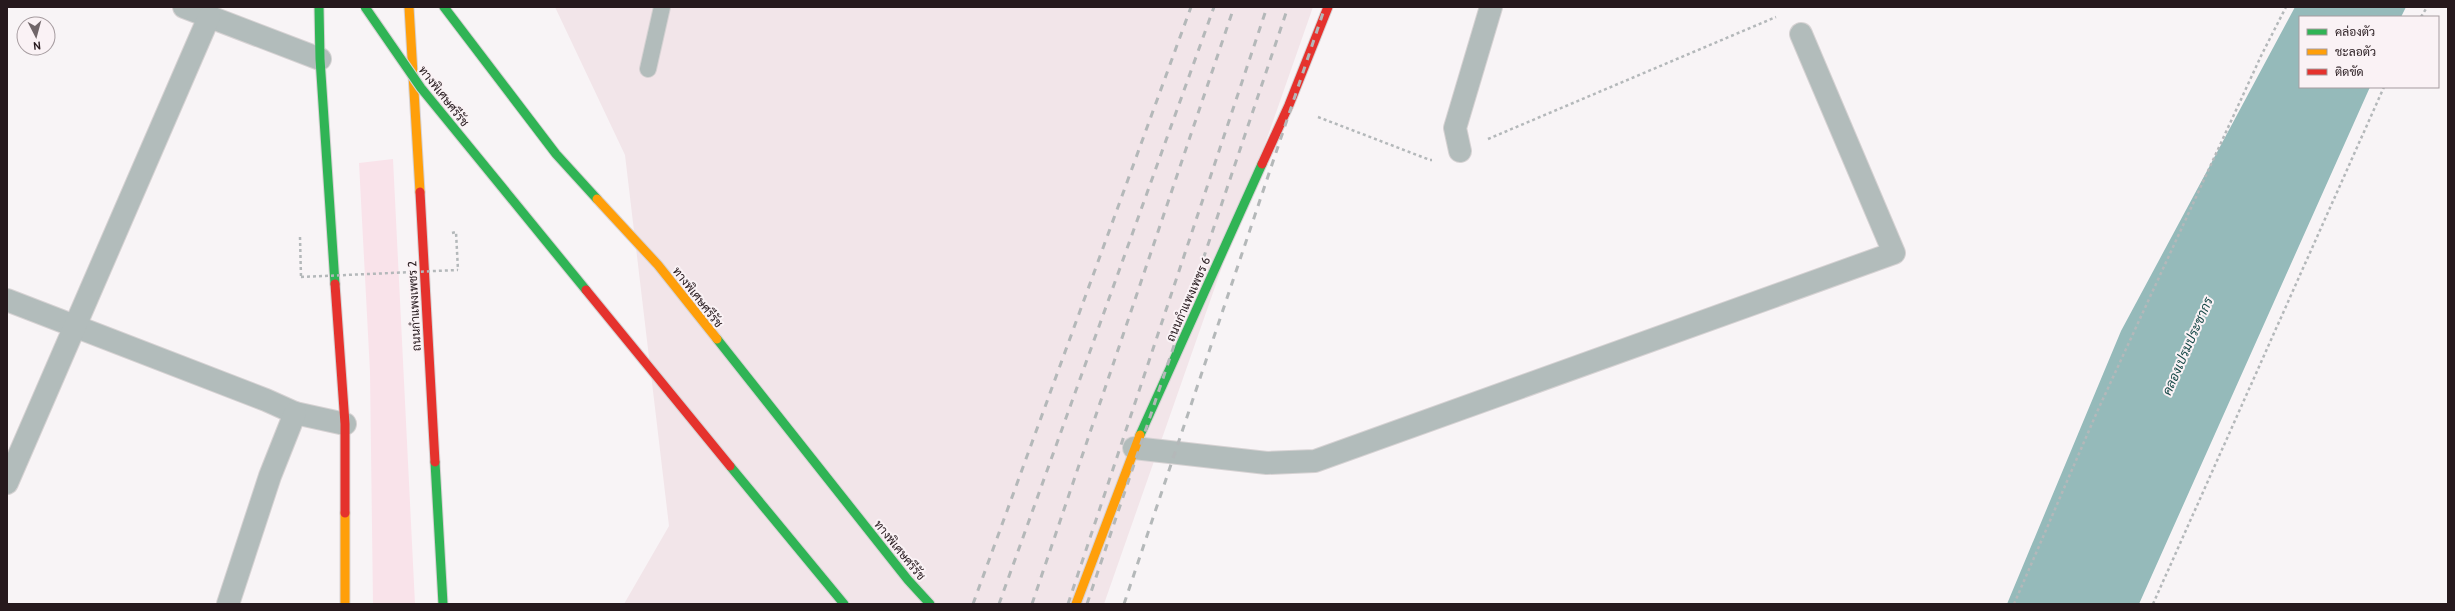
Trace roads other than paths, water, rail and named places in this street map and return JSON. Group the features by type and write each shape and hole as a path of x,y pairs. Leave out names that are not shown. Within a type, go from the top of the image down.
{"main road":[{"path":"319,7 320,58 345,424 345,604"},
{"name":"ทางพิเศษศรีรัช","path":"365,7 422,88 844,604"},
{"name":"ถนนกำแพงเพชร 2","path":"409,7 443,604"},
{"name":"ทางพิเศษศรีรัช","path":"444,7 481,53 556,154 658,265 908,580 930,604"},
{"name":"ถนนกำแพงเพชร 6","path":"1076,604 1134,448 1289,105 1328,7"},
{"path":"472,27 481,53"}],"street":[{"path":"184,7 320,58"},
{"path":"1460,151 1455,128 1491,7"},
{"path":"7,483 209,17"},
{"path":"1134,448 1266,463 1315,461 1894,253 1801,34"},
{"path":"7,300 266,400 295,413 345,424"},
{"path":"228,604 270,476 295,413"}],"lane":[{"path":"648,69 662,7"}],"water":[{"name":"คลองเปรมประชากร","path":"2295,7 2406,7 2402,16 2299,16 2299,88 2370,88 2139,604 2007,604 2121,331"}],"railway":[{"path":"973,604 1191,7"},
{"path":"999,604 1214,7"},
{"path":"1032,604 1234,7"},
{"path":"1068,604 1267,7"},
{"path":"1087,604 1288,7"},
{"path":"1124,604 1325,7"}]}
